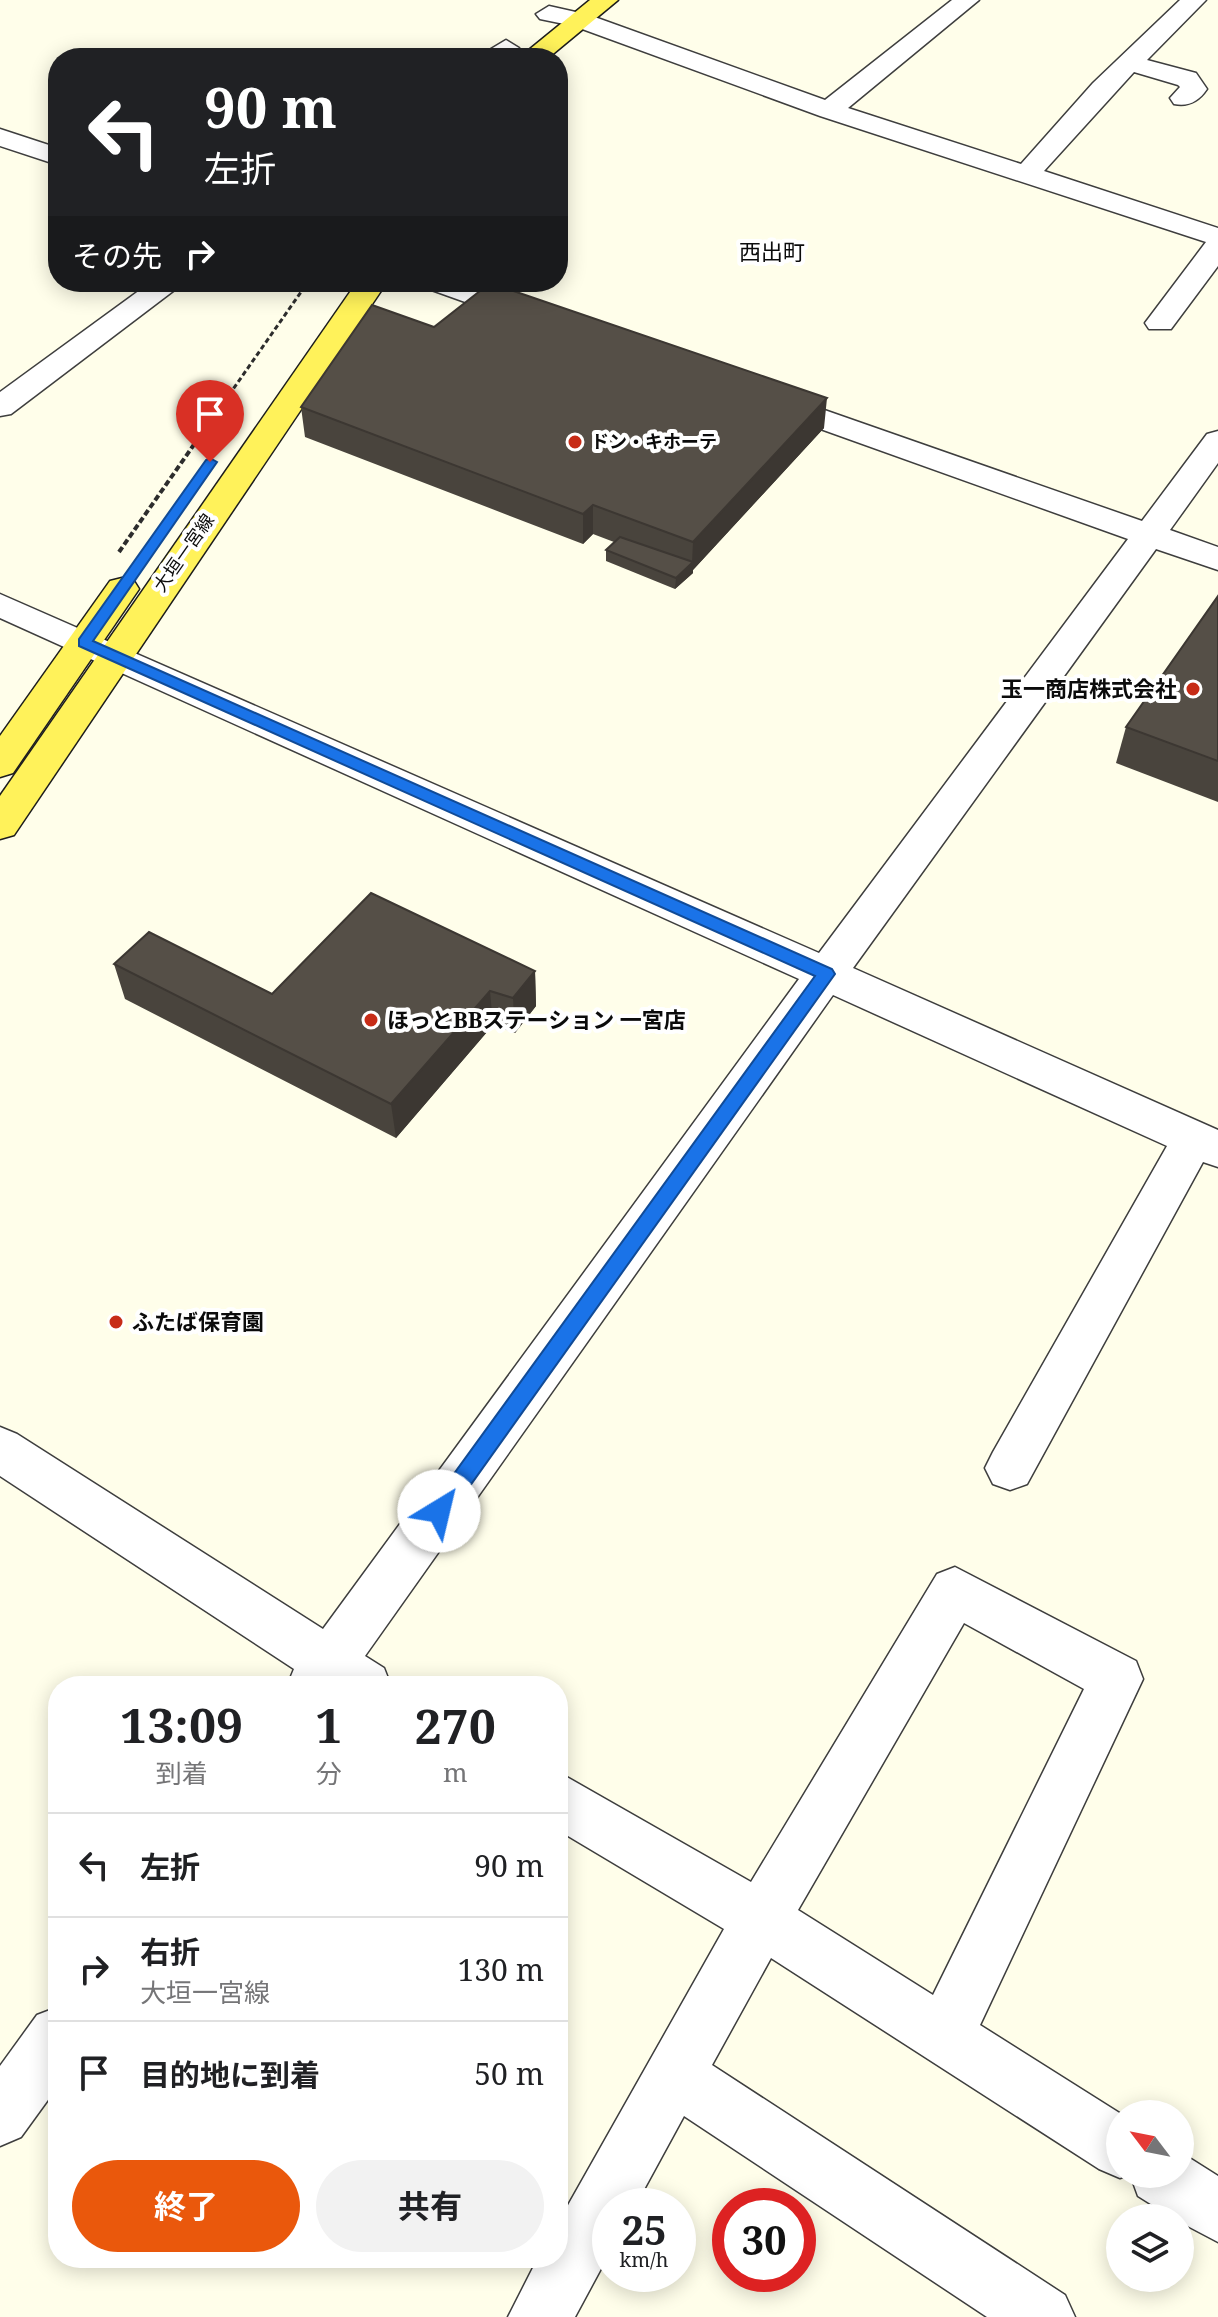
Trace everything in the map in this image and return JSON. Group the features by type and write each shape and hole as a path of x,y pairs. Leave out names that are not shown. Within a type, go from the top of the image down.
{"main road":[{"path":"530,32 606,0"},
{"name":"大垣一宮線","path":"192,488 329,292"},
{"name":"大垣一宮線","path":"0,764 100,648 365,292"},
{"name":"大垣一宮線","path":"0,825 100,648 128,560"}],"street":[{"path":"829,110 967,0"},
{"path":"1028,172 1129,63 1194,0"},
{"path":"530,32 829,110 1028,172 1218,237"},
{"path":"1129,63 1187,79 1194,89 1183,98"},
{"path":"0,137 48,154"},
{"path":"1160,323 1218,246"},
{"path":"0,407 156,292"},
{"path":"464,292 555,324"},
{"path":"748,392 1218,559"},
{"path":"338,1676 826,974 1218,441"},
{"path":"0,605 1206,1143 1010,1468"},
{"path":"0,1449 332,1676"},
{"path":"568,2267 761,1919 955,1591 1117,1679 944,2036"},
{"path":"568,1805 761,1919 1106,2139"},
{"path":"0,2116 48,2050"},
{"path":"675,2075 1043,2317"},
{"path":"1182,2188 1218,2211"},
{"path":"540,2317 567,2268"}],"path":[{"path":"128,560 302,292"}],"building":[{"path":"479,292 516,292 827,398 693,542 593,505 583,514 301,407 372,305 434,327"},
{"path":"620,537 693,562 676,578 606,550"},
{"name":"玉一商店株式会社","path":"1218,596 1218,761 1126,727"},
{"path":"371,893 535,971 513,998 490,991 391,1104 114,964 149,932 272,994"}],"place":[{"name":"ドン・キホーテ","path":"575,442"},
{"name":"玉一商店株式会社","path":"1193,689"},
{"name":"ほっとBBステーション 一宮店","path":"371,1020"},
{"name":"ふたば保育園","path":"116,1322"}],"district":[{"name":"西出町","path":"772,252"}],"route":[{"path":"210,462 85,643 826,974 439,1511"}]}
